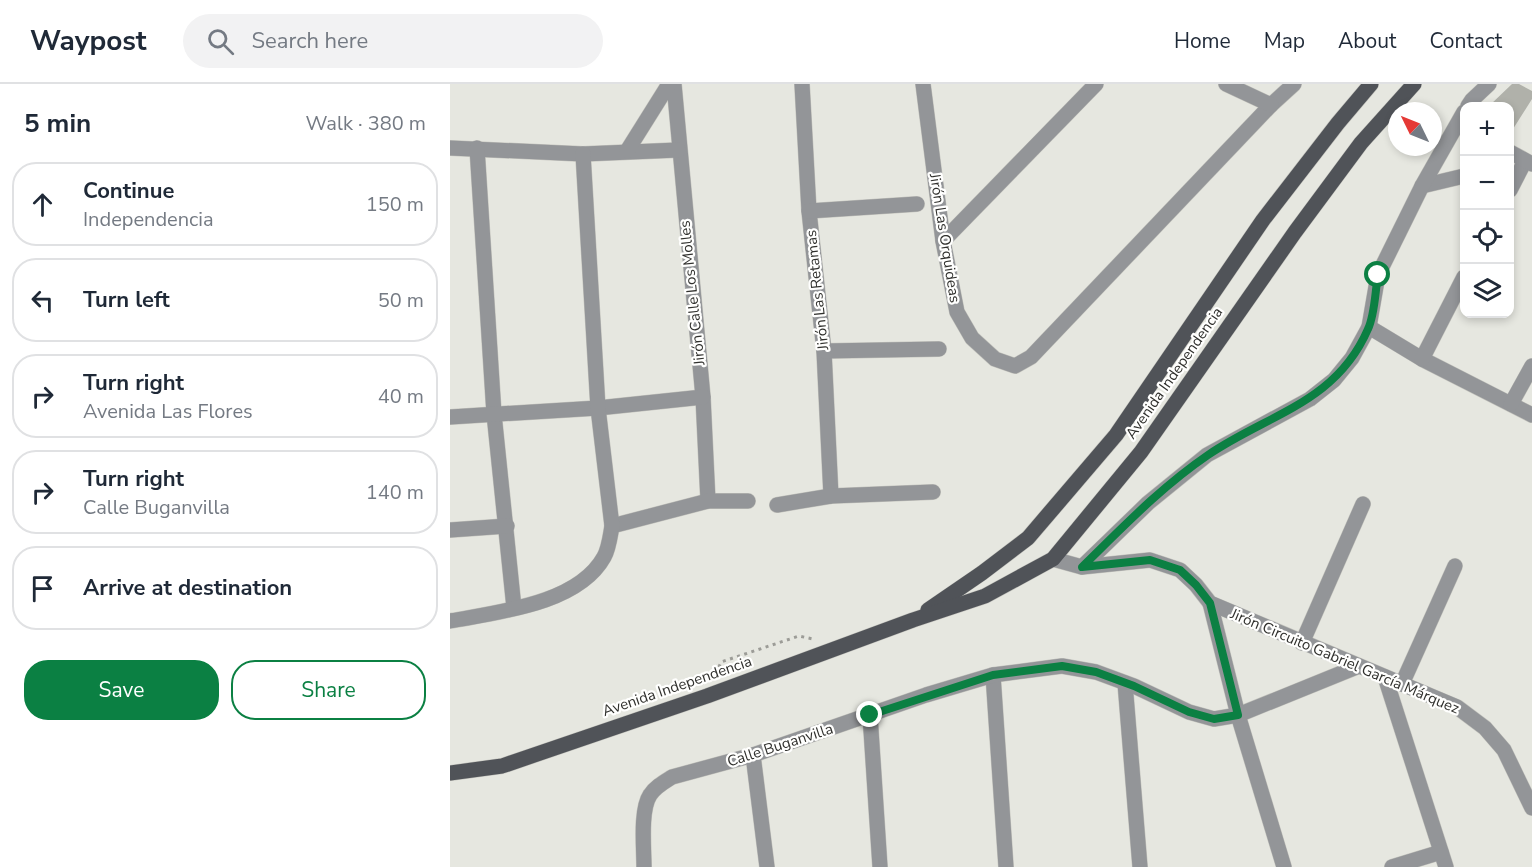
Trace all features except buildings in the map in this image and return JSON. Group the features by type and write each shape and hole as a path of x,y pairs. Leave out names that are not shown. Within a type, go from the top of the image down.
{"main road":[{"name":"Avenida Independencia","path":"913,620 1028,538 1116,435 1263,220 1371,84"},
{"name":"Avenida Independencia","path":"450,773 502,766 707,696 985,596 1053,559 1141,452 1295,232 1361,143 1414,84"}],"street":[{"path":"627,151 669,84"},
{"name":"Jirón Calle Los Molles","path":"674,84 678,150 702,397 708,501"},
{"name":"Jirón Las Retamas","path":"802,84 809,212 824,351 831,496"},
{"name":"Jirón Las Orquideas","path":"923,84 943,241 957,312 972,338 996,359 1015,366 1031,357 1271,105"},
{"path":"943,241 1096,84"},
{"path":"1226,84 1271,105 1294,84"},
{"path":"1471,102 1489,84"},
{"path":"1082,567 1148,503 1207,455 1310,399 1334,380 1352,358 1369,327 1378,275 1422,186 1460,124"},
{"path":"450,148 584,154 678,150"},
{"path":"477,148 494,414 514,608"},
{"path":"450,621 514,608 552,597 580,584 605,556 612,526 598,408 584,154"},
{"path":"1514,155 1528,162 1514,183"},
{"path":"1422,186 1460,177"},
{"path":"809,212 916,204"},
{"path":"1422,359 1460,285"},
{"path":"1369,327 1422,359 1532,415"},
{"path":"824,351 939,349"},
{"path":"1511,404 1532,366"},
{"path":"450,417 598,408 702,397"},
{"path":"777,505 831,496 933,492"},
{"path":"612,526 708,501 748,501"},
{"path":"1302,643 1364,504"},
{"path":"450,530 507,526"},
{"name":"Jirón Circuito Gabriel García Márquez","path":"1053,559 1082,567 1150,560 1180,570 1210,603 1457,707 1485,728 1504,750 1532,808"},
{"path":"1402,684 1455,566"},
{"path":"1210,603 1238,715 1284,867"},
{"name":"Calle Buganvilla","path":"644,867 645,805 650,794 661,783 672,777 753,755 993,675 1062,666 1096,672 1189,712 1214,719 1238,715 1359,666"},
{"path":"993,675 1006,867"},
{"path":"1385,677 1444,860 1392,867"},
{"path":"1125,684 1140,867"},
{"path":"870,715 880,867"},
{"path":"753,755 767,867"}],"path":[{"path":"707,696 721,662 799,636 841,647"}],"route":[{"path":"870,715 993,675 1062,666 1096,672 1134,686 1189,712 1214,719 1238,715 1210,603 1196,585 1180,570 1150,560 1082,567 1148,503 1207,455 1310,399 1334,380 1352,358 1369,327 1378,275"}]}
